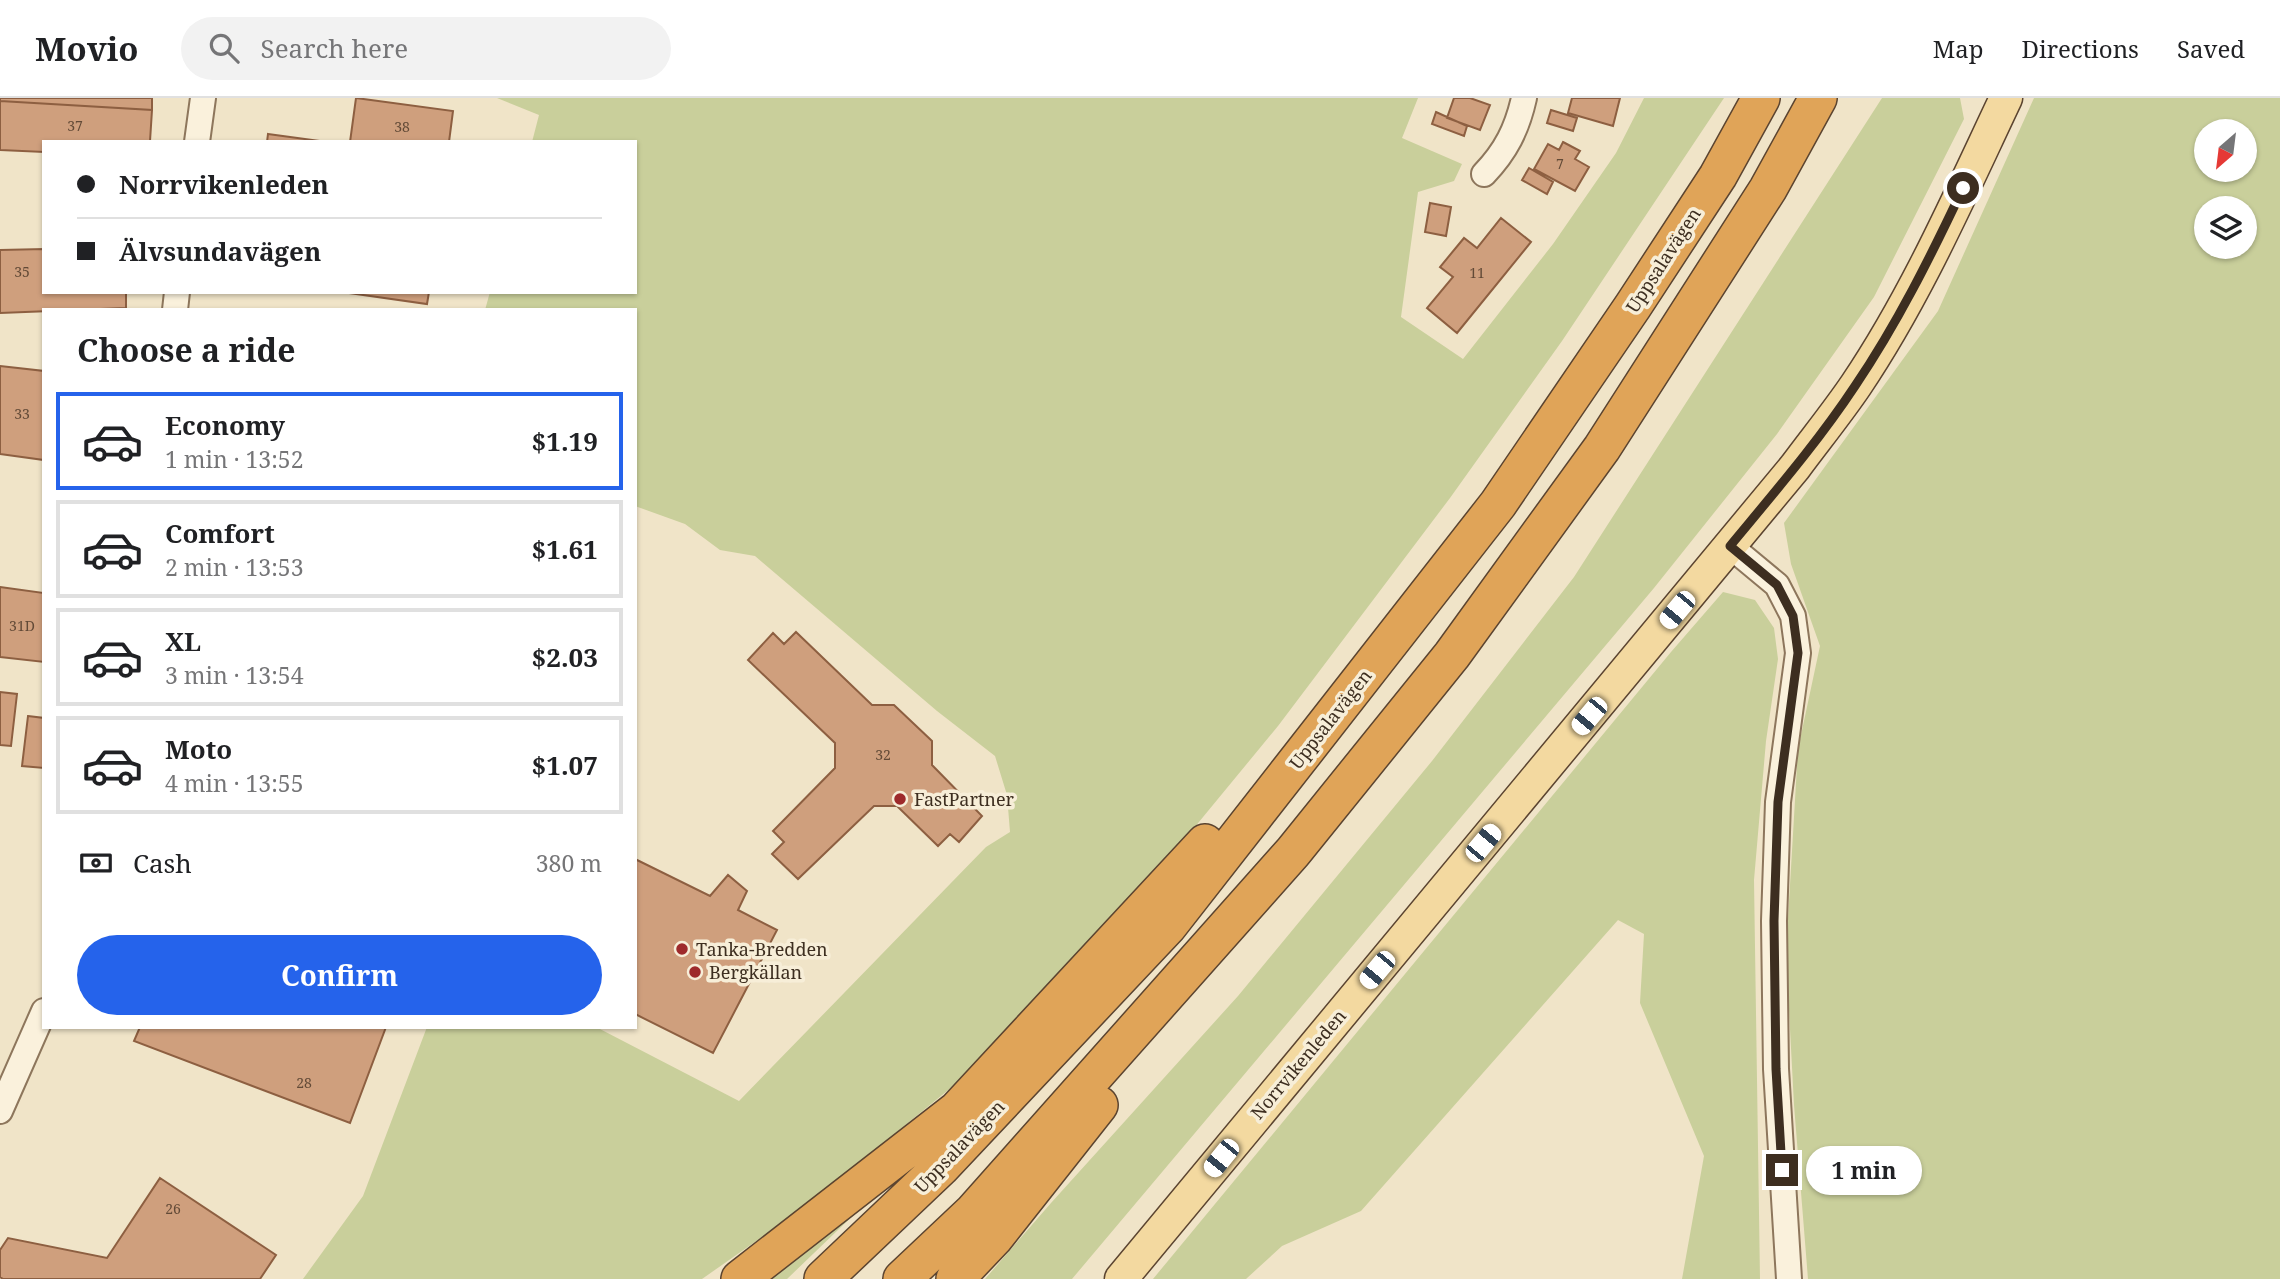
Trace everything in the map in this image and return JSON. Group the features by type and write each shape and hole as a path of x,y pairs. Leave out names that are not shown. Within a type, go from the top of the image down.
{"highway":[{"name":"Uppsalavägen","path":"823,1279 941,1167 1168,926 1498,504 1718,176 1760,98"},
{"path":"955,1279 994,1238 1196,982 1293,852 1452,655 1602,448 1768,189 1818,98"},
{"path":"740,1279 957,1110 1378,658"},
{"path":"902,1279 973,1212 1293,852"}],"main road":[{"name":"Norrvikenleden","path":"1121,1279 1730,546 1795,467 1856,386 1896,319 1946,223 2006,98"}],"street":[{"path":"197,140 203,98"},
{"path":"1484,174 1508,145 1521,115 1524,98"},
{"path":"1730,546 1777,585 1793,616 1798,653 1778,802 1774,921 1776,1069 1789,1279"},
{"path":"0,1111 42,1016"}],"green space":[{"path":"497,98 1418,98 1402,138 1462,164 1454,181 1418,192 1401,317 1463,359 1553,244 1616,153 1644,98 1724,98 1562,341 1450,498 1278,726 1152,879 974,1069 806,1206 702,1279 303,1279 363,1196 426,1029 600,1029 739,1101 986,847 1010,832 1007,795 995,756 937,711 755,556 720,550 685,524 637,507 637,308 486,308 489,294 637,294 637,140 533,140 539,115"},
{"path":"1882,98 1960,98 1964,119 1874,297 1777,434 1654,588 1072,1279 985,1279 1238,996 1432,761 1574,577"},
{"path":"2034,98 2280,98 2280,1279 1808,1279 1794,1105 1786,953 1798,749 1820,646 1791,564 1784,523 1938,311"},
{"path":"1723,592 1755,600 1774,628 1778,659 1766,741 1754,880 1760,1279 1682,1279 1704,1156 1640,1003 1644,934 1618,920 1361,1211 1282,1246 1246,1279 1153,1279 1671,652"},
{"path":"865,1204 787,1279 763,1279"}],"building":[{"path":"0,98 152,98 152,110 0,101"},
{"path":"356,98 453,111 449,140 350,140"},
{"path":"1454,98 1470,98 1490,105 1480,130 1447,118"},
{"path":"1572,98 1620,98 1613,126 1568,113"},
{"path":"0,101 152,110 150,140 42,140 42,152 0,150"},
{"path":"1551,110 1577,118 1573,131 1547,123"},
{"path":"1436,112 1467,126 1464,136 1432,124"},
{"path":"268,134 312,140 267,140"},
{"path":"1563,142 1580,151 1575,159 1589,167 1575,191 1534,169 1548,144 1559,150"},
{"path":"1529,168 1553,182 1547,194 1522,180"},
{"path":"1430,203 1451,207 1446,236 1425,232"},
{"path":"1501,218 1531,242 1457,333 1427,308 1453,277 1440,267 1464,238 1477,248"},
{"path":"42,249 42,294 126,294 126,308 42,308 42,311 0,313 0,250"},
{"path":"356,294 429,294 427,304"},
{"path":"0,366 42,371 42,460 0,454"},
{"path":"0,587 42,593 42,662 0,657"},
{"path":"796,632 872,705 894,705 932,741 932,765 982,816 959,842 950,834 938,846 897,806 874,806 798,879 772,854 784,842 773,831 835,768 835,743 748,660 773,633 784,644"},
{"path":"0,692 17,694 11,746 0,745"},
{"path":"28,716 42,718 42,768 22,766"},
{"name":"Bergkällan","path":"637,860 710,896 728,875 747,891 738,910 777,930 713,1053 637,1015"},
{"path":"139,1029 385,1029 350,1123 134,1041"},
{"path":"160,1178 276,1255 260,1279 0,1277 0,1250 8,1238 107,1258"}],"place":[{"name":"FastPartner","path":"900,799"},
{"name":"Tanka-Bredden","path":"682,949"},
{"name":"Bergkällan","path":"695,972"}],"route":[{"path":"1782,1170 1776,1069 1774,921 1778,802 1798,653 1793,616 1777,585 1730,546 1795,467 1856,386 1896,319 1963,188"}]}
